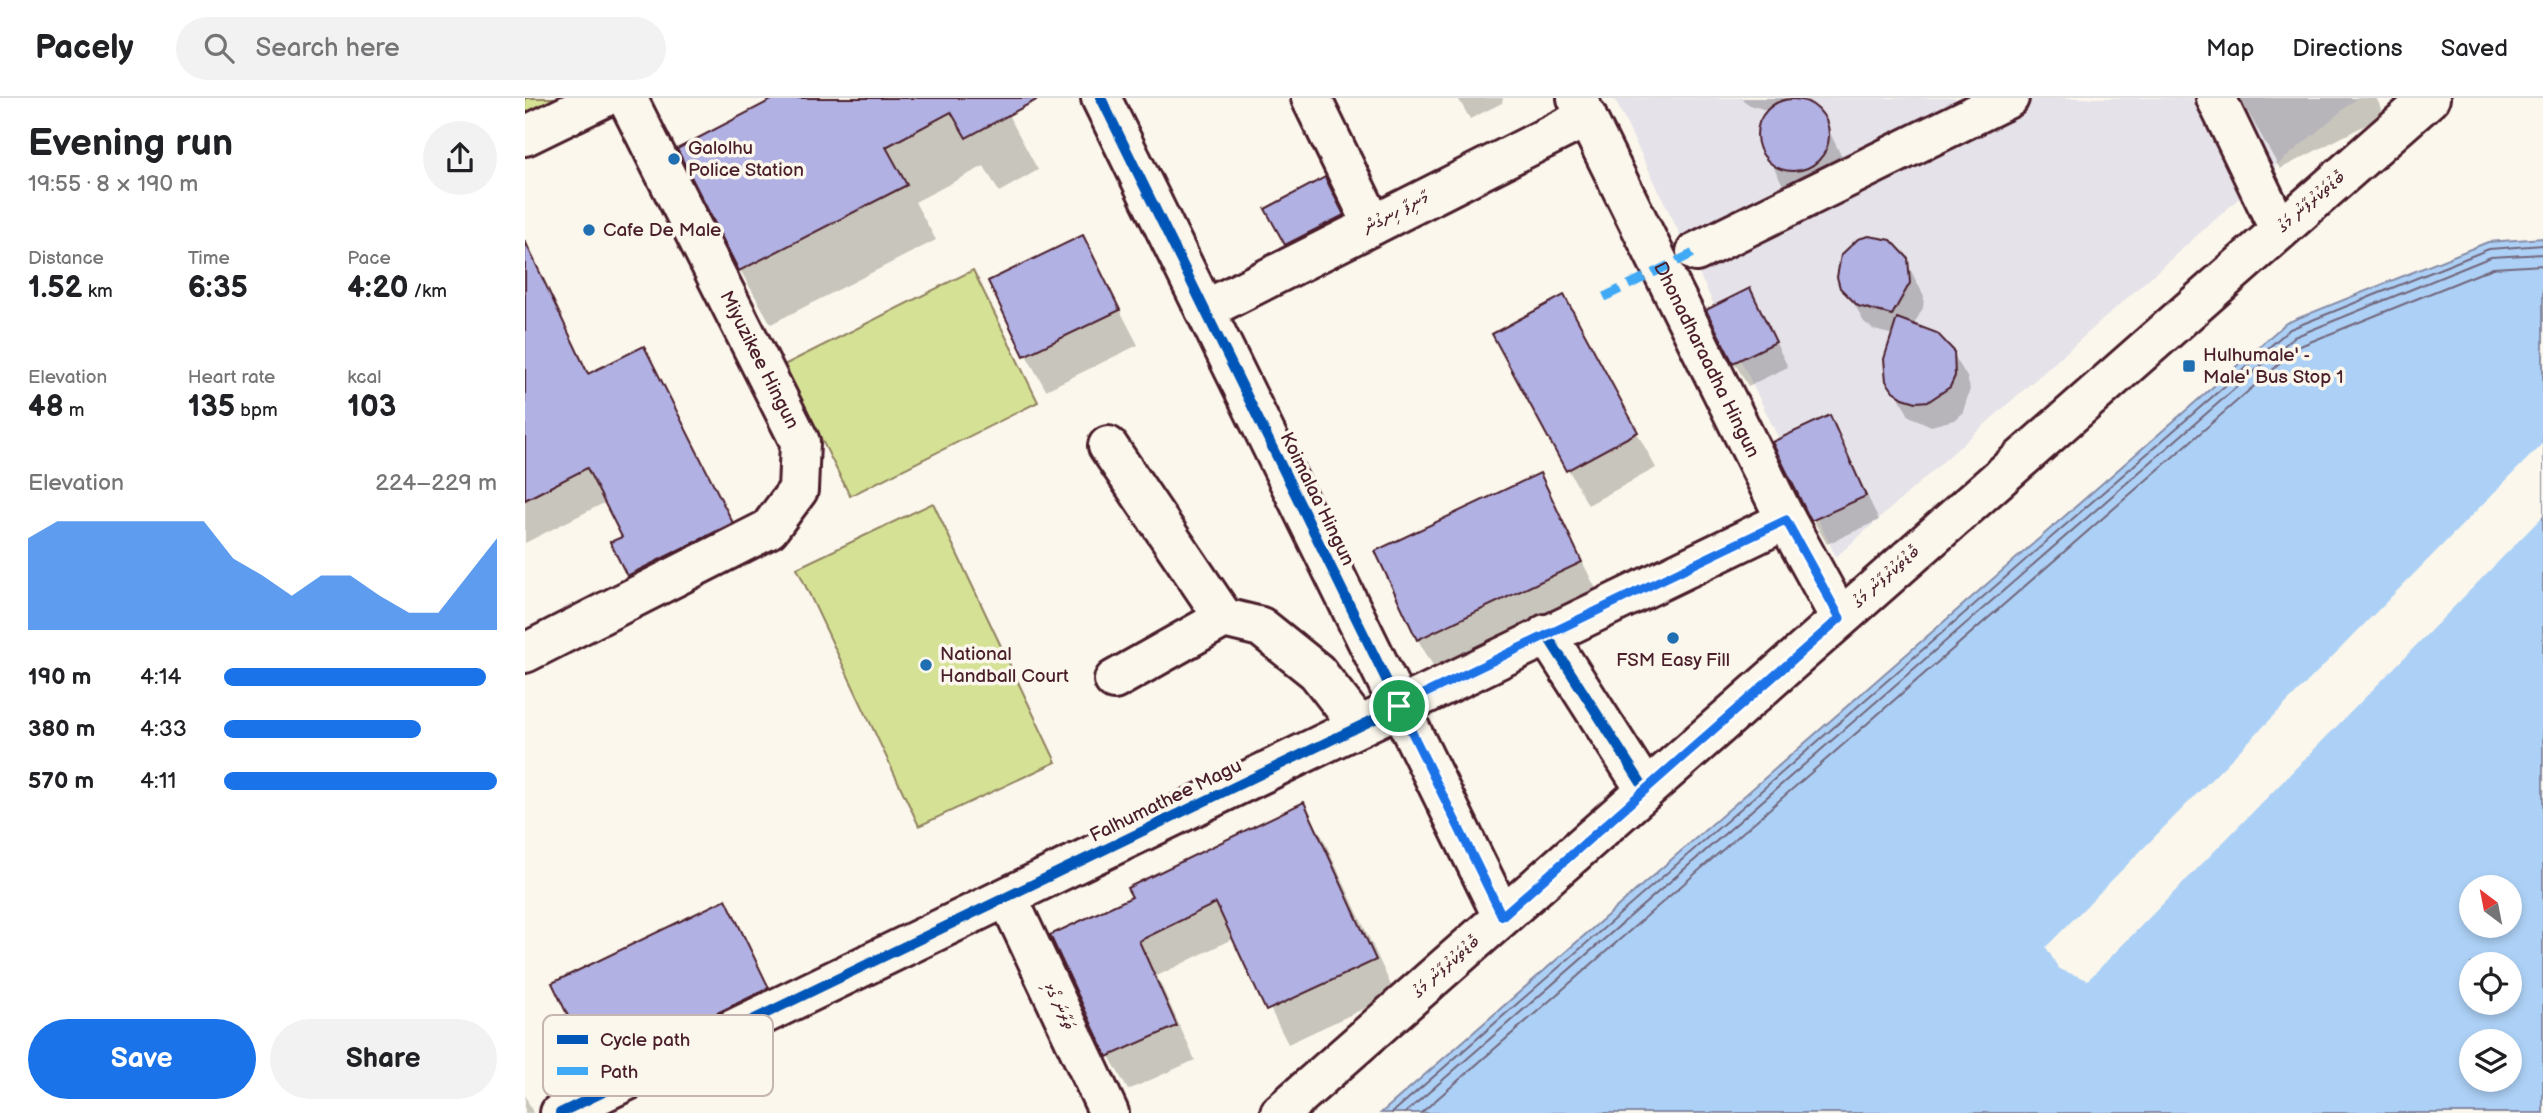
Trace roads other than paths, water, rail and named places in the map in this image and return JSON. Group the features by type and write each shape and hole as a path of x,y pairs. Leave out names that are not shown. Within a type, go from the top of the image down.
{"street":[{"path":"525,136 603,98"},
{"name":"Miyuzikee Hingun","path":"525,653 769,529 798,490 800,442 627,98"},
{"name":"Koimalaa Hingun","path":"1101,98 1502,916"},
{"path":"1311,98 1373,225"},
{"path":"1696,252 2009,98"},
{"path":"2216,98 2280,229"},
{"name":"ބޮޑުތަކުރުފާނު މަގު","path":"1280,1113 2430,98"},
{"name":"މާނިފާ ހިނގުން","path":"1205,310 1373,225 1582,108"},
{"name":"Dhonadharaadha Hingun","path":"1582,108 1786,520 1840,618"},
{"path":"1108,446 1224,618 1261,627 1317,671 1359,726"},
{"name":"Falhumathee Magu","path":"764,1015 1786,520"},
{"path":"1114,680 1224,618"},
{"path":"1546,634 1645,789"},
{"name":"ތަރާނަ ގޯޅި","path":"1008,898 1109,1113"},
{"name":"Falhumathee Magu","path":"560,1113 595,1096"}],"water":[{"path":"2543,238 2543,1113 1381,1113 2286,323 2488,242"}],"place":[{"name":"Galolhu Police Station","path":"674,159"},
{"name":"Cafe De Male","path":"589,230"},
{"name":"Hulhumale' - Male' Bus Stop 1","path":"2189,366"},
{"name":"FSM Easy Fill","path":"1673,638"},
{"name":"National Handball Court","path":"926,665"}]}
